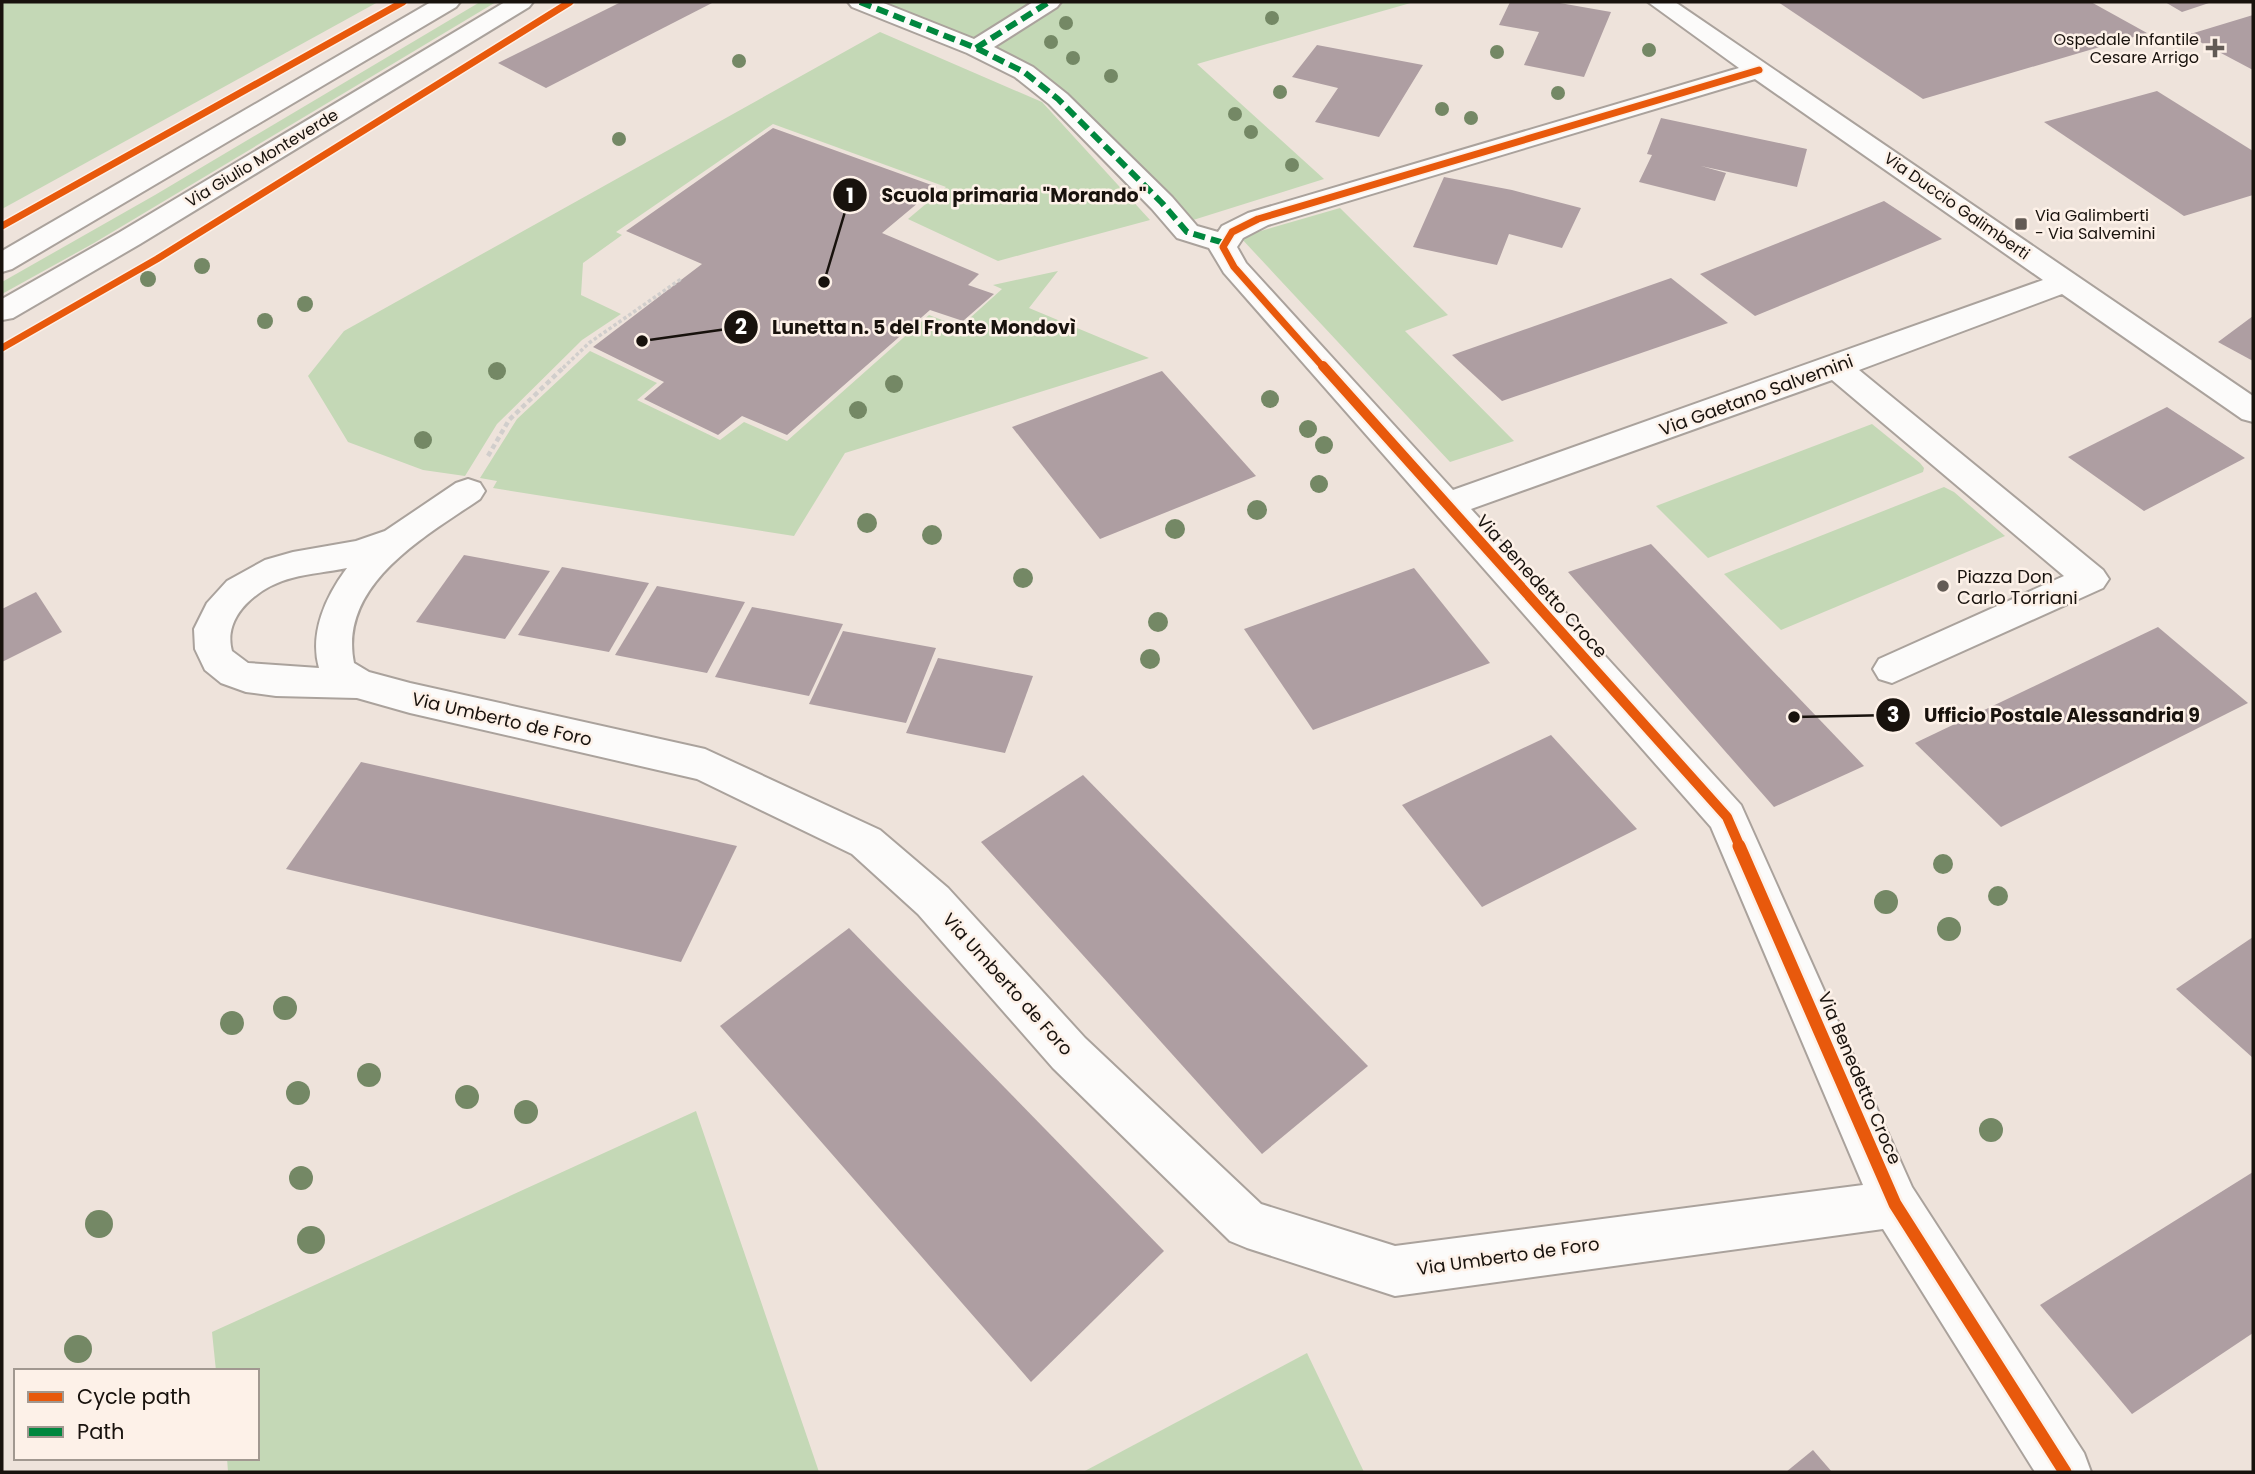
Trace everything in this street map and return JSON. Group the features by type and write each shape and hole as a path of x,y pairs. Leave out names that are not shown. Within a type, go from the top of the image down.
{"street":[{"path":"2,263 448,2"},
{"name":"Via Giulio Monteverde","path":"2,311 130,238 521,2"},
{"path":"860,2 976,48 1024,72 1058,99 1162,203 1187,232 1224,243 1239,227 1258,219 1759,70"},
{"path":"976,48 1049,2"},
{"name":"Via Duccio Galimberti","path":"1660,2 2253,411"},
{"name":"Via Benedetto Croce","path":"1224,243 1225,253 1234,267 1727,817 1895,1204 2066,1472"},
{"name":"Via Gaetano Salvemini","path":"1446,505 1836,367 2066,282"},
{"path":"1836,367 2091,579 1892,669"},
{"path":"357,683 338,671 334,660 335,632 344,603 369,565 468,491"},
{"name":"Via Umberto de Foro","path":"421,524 379,547 353,556 288,565 262,575 240,590 223,607 213,626 211,645 218,661 233,673 287,681 357,683 410,698 705,765 866,842 933,901 1069,1053 1247,1224 1395,1271 1895,1204"}],"path":[{"path":"468,491 509,420 589,343 681,279"}],"green space":[{"path":"2,2 378,2 2,209"},
{"path":"480,2 496,2 94,243 2,294 2,282 155,195"},
{"path":"872,2 1045,2 977,44"},
{"path":"1064,2 1414,2 1197,64 1324,179 1190,221 1151,175 1050,83 988,49"},
{"path":"880,32 1042,102 1150,220 998,261 908,219 946,187 773,124 616,232 622,235 583,263 581,295 621,314 582,340 497,424 465,476 423,470 348,442 308,376 344,331"},
{"path":"1340,208 1448,315 1405,331 1514,441 1450,462 1240,237"},
{"path":"1058,271 1029,308 1149,358 845,453 794,536 493,488 497,481 480,478 517,419 590,351 657,383 637,400 720,440 744,422 787,441 929,315 960,327 1002,289 993,285"},
{"path":"1872,424 1920,463 1924,468 1923,472 1708,558 1656,506"},
{"path":"1944,487 1954,492 2005,536 1781,630 1724,574"},
{"path":"696,1111 819,1472 228,1472 227,1460 259,1460 259,1369 216,1369 212,1332"},
{"path":"1307,1353 1364,1472 1083,1472"}],"building":[{"path":"621,2 714,2 546,88 498,63"},
{"path":"1510,2 1554,2 1611,12 1584,77 1524,65 1539,32 1499,25"},
{"path":"1778,2 2091,2 2147,33 1923,99"},
{"path":"2165,2 2212,2 2182,12"},
{"path":"2253,15 2253,70 2187,35"},
{"path":"1317,45 1423,65 1379,137 1315,122 1338,88 1292,77"},
{"path":"2157,91 2253,151 2253,195 2184,216 2044,122"},
{"path":"1661,118 1807,149 1797,187 1701,166 1726,173 1715,201 1639,182 1652,155 1647,154"},
{"path":"773,128 937,187 882,233 979,274 968,285 994,294 963,321 930,310 787,435 742,416 718,435 644,399 664,382 593,347 702,264 626,231"},
{"path":"1444,177 1512,190 1581,208 1562,248 1509,234 1497,265 1413,247"},
{"path":"1884,201 1942,239 1755,316 1700,274"},
{"path":"1671,278 1728,323 1502,401 1452,355"},
{"path":"2253,316 2253,361 2218,342"},
{"path":"1162,371 1256,476 1100,539 1012,427"},
{"path":"2167,407 2245,458 2144,511 2068,457"},
{"path":"1651,544 1864,766 1774,807 1568,572"},
{"path":"464,555 550,571 505,639 416,622"},
{"path":"562,567 649,583 609,652 518,635"},
{"path":"1414,568 1490,663 1313,730 1244,629"},
{"path":"657,586 745,602 707,673 615,655"},
{"path":"36,592 62,632 2,662 2,609"},
{"path":"752,607 843,624 809,696 715,677"},
{"path":"2158,627 2248,703 2001,827 1915,743"},
{"path":"843,631 936,648 906,723 809,704"},
{"path":"938,658 1033,676 1005,753 906,733"},
{"path":"1551,735 1637,829 1482,907 1402,805"},
{"path":"361,762 737,846 681,962 286,869"},
{"path":"1083,775 1368,1066 1262,1154 981,842"},
{"path":"849,928 1164,1251 1031,1382 720,1026"},
{"path":"2253,937 2253,1058 2176,989"},
{"path":"2253,1172 2253,1333 2132,1414 2040,1305"},
{"path":"1813,1450 1832,1472 1786,1472"}],"marked path":[{"path":"860,2 976,48 1024,72 1058,99 1162,203 1187,232 1224,243"},
{"path":"976,48 1049,2"}],"cycle path":[{"path":"2,226 403,2"},
{"path":"2,348 157,259 570,2"},
{"path":"1759,70 1258,219 1232,232 1223,247 1234,267 1727,817 1895,1204 2065,1472"}],"place":[{"name":"Ospedale Infantile Cesare Arrigo","path":"2215,48"},
{"name":"Via Galimberti - Via Salvemini","path":"2021,224"},
{"name":"Scuola primaria \"Morando\"","path":"824,282"},
{"name":"Lunetta n. 5 del Fronte Mondovì","path":"642,341"},
{"name":"Piazza Don Carlo Torriani","path":"1943,586"},
{"name":"Ufficio Postale Alessandria 9","path":"1794,717"}]}
